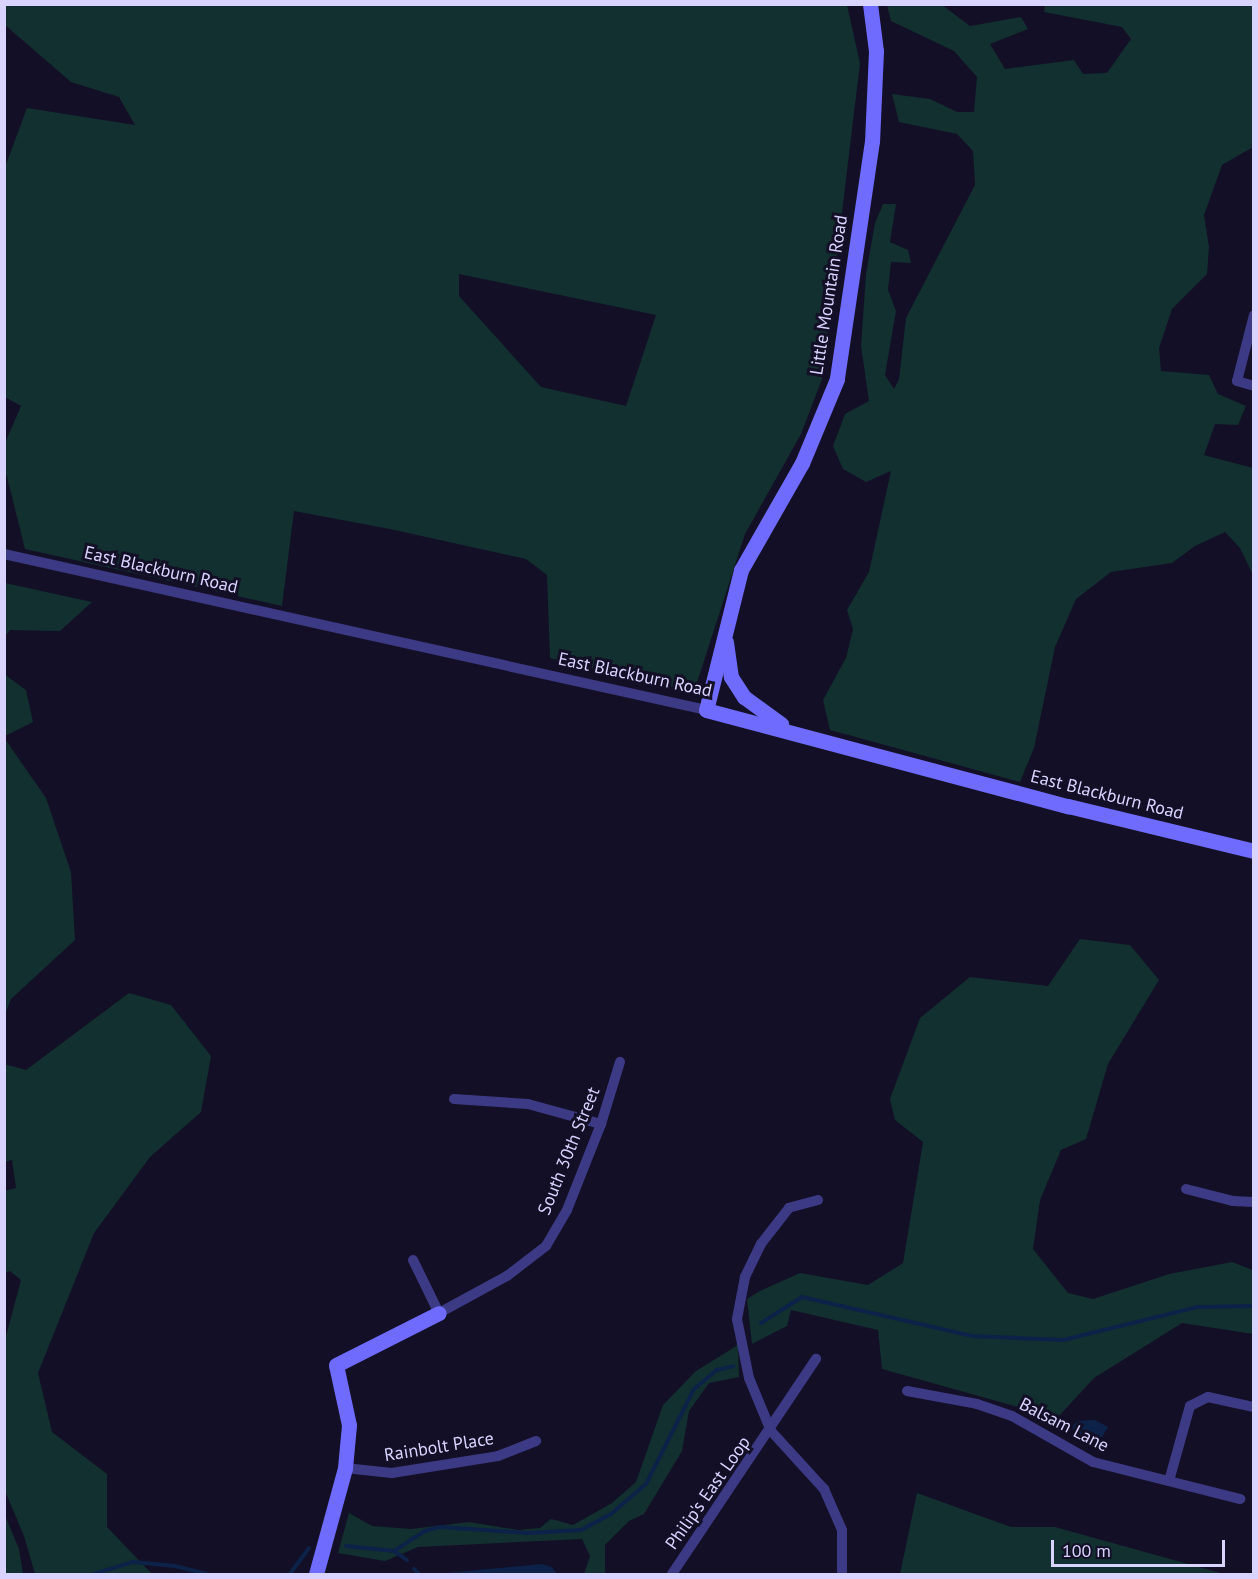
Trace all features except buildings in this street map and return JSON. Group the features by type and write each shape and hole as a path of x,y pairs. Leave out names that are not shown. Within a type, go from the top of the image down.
{"street":[{"name":"Little Mountain Road","path":"706,710 741,570 802,463 837,379 872,141 876,51 870,4"},
{"path":"1254,315 1237,381 1254,386"},
{"name":"East Blackburn Road","path":"4,554 706,710 1254,850"},
{"path":"725,633 731,677 744,697 765,715 804,736"},
{"name":"South 30th Street","path":"439,1313 507,1276 546,1246 567,1210 601,1124 620,1062"},
{"path":"454,1099 528,1104 601,1124"},
{"path":"1186,1189 1233,1201 1254,1202"},
{"path":"818,1200 789,1208 761,1244 745,1277 737,1319 749,1378 771,1431 824,1489 842,1530 842,1575"},
{"path":"316,1575 345,1468 349,1425 336,1365 439,1313 413,1260"},
{"name":"Philip's East Loop","path":"672,1575 771,1431 816,1359"},
{"name":"Balsam Lane","path":"907,1391 977,1404 1012,1416 1093,1462 1240,1499"},
{"path":"1169,1481 1190,1406 1209,1397 1254,1407"},
{"name":"Rainbolt Place","path":"345,1468 392,1473 423,1469 498,1456 536,1441"}],"green space":[{"path":"5,5 847,5 860,63 822,379 801,434 745,534 694,692 550,658 547,575 526,559 390,529 294,511 282,606 25,549 5,469 5,443 21,406 5,397 4,170 27,108 135,125 119,97 71,82 5,25","holes":["459,274 656,315 626,406 541,387 459,296"]},
{"path":"887,5 942,5 970,26 1021,17 1028,29 990,44 1005,69 1074,60 1083,74 1107,73 1131,39 1122,27 1044,12 1045,5 1253,5 1253,147 1222,165 1204,215 1209,247 1207,274 1172,309 1159,348 1161,371 1209,375 1218,394 1246,406 1238,425 1215,424 1204,455 1253,468 1253,575 1240,548 1225,532 1195,546 1172,563 1111,572 1076,599 1055,647 1034,748 1020,782 830,730 823,700 846,658 853,629 847,610 869,572 891,471 866,482 843,469 833,446 845,414 869,401 861,346 866,274 875,223 883,204 896,204 890,242 908,250 911,263 891,262 888,290 896,311 885,375 894,389 899,379 906,318 975,185 973,151 957,134 899,122 892,94 930,99 957,112 974,112 977,77 954,51 891,21"},
{"path":"5,583 92,602 60,631 10,630 5,636"},
{"path":"4,674 26,690 33,722 5,736"},
{"path":"5,739 46,798 71,872 75,940 11,999 5,1014"},
{"path":"1080,939 1130,945 1159,980 1108,1064 1086,1139 1061,1150 1040,1200 1033,1249 1068,1293 1093,1299 1169,1274 1232,1262 1253,1270 1253,1334 1182,1323 1094,1378 1057,1418 882,1369 878,1330 791,1310 787,1326 752,1344 747,1299 760,1291 800,1273 868,1285 903,1263 923,1142 895,1120 890,1099 920,1018 970,977 1048,986"},
{"path":"129,993 171,1005 211,1056 201,1112 150,1157 94,1233 38,1373 52,1432 107,1474 107,1527 152,1574 35,1574 24,1536 5,1491 5,1340 21,1280 10,1271 5,1273 5,1191 16,1188 12,1160 5,1162 4,1064 26,1070"},
{"path":"738,1345 739,1377 709,1383 689,1411 682,1451 644,1514 629,1521 605,1545 605,1574 584,1574 590,1556 582,1539 418,1547 385,1561 338,1553 349,1513 372,1526 411,1529 469,1522 518,1530 540,1528 551,1519 573,1525 612,1503 636,1482 663,1405 696,1371"},
{"path":"917,1493 1011,1527 1055,1527 1224,1574 900,1574"},
{"path":"4,1513 19,1549 23,1574 5,1574"}],"water":[{"path":"1095,1420 1108,1427 1096,1447 1076,1436 1072,1427 1077,1421"},
{"path":"542,1564 552,1567 557,1574 435,1574"}],"waterway":[{"path":"761,1323 802,1297 972,1336 1063,1340 1197,1307 1254,1306"},
{"path":"346,1546 394,1551 425,1531 440,1527 528,1533 581,1530 611,1514 646,1484 694,1389 717,1370 734,1366"},
{"path":"290,1574 309,1548"},
{"path":"394,1551 407,1560"},
{"path":"94,1574 133,1562 175,1566 207,1574"},
{"path":"414,1569 419,1574"}]}
